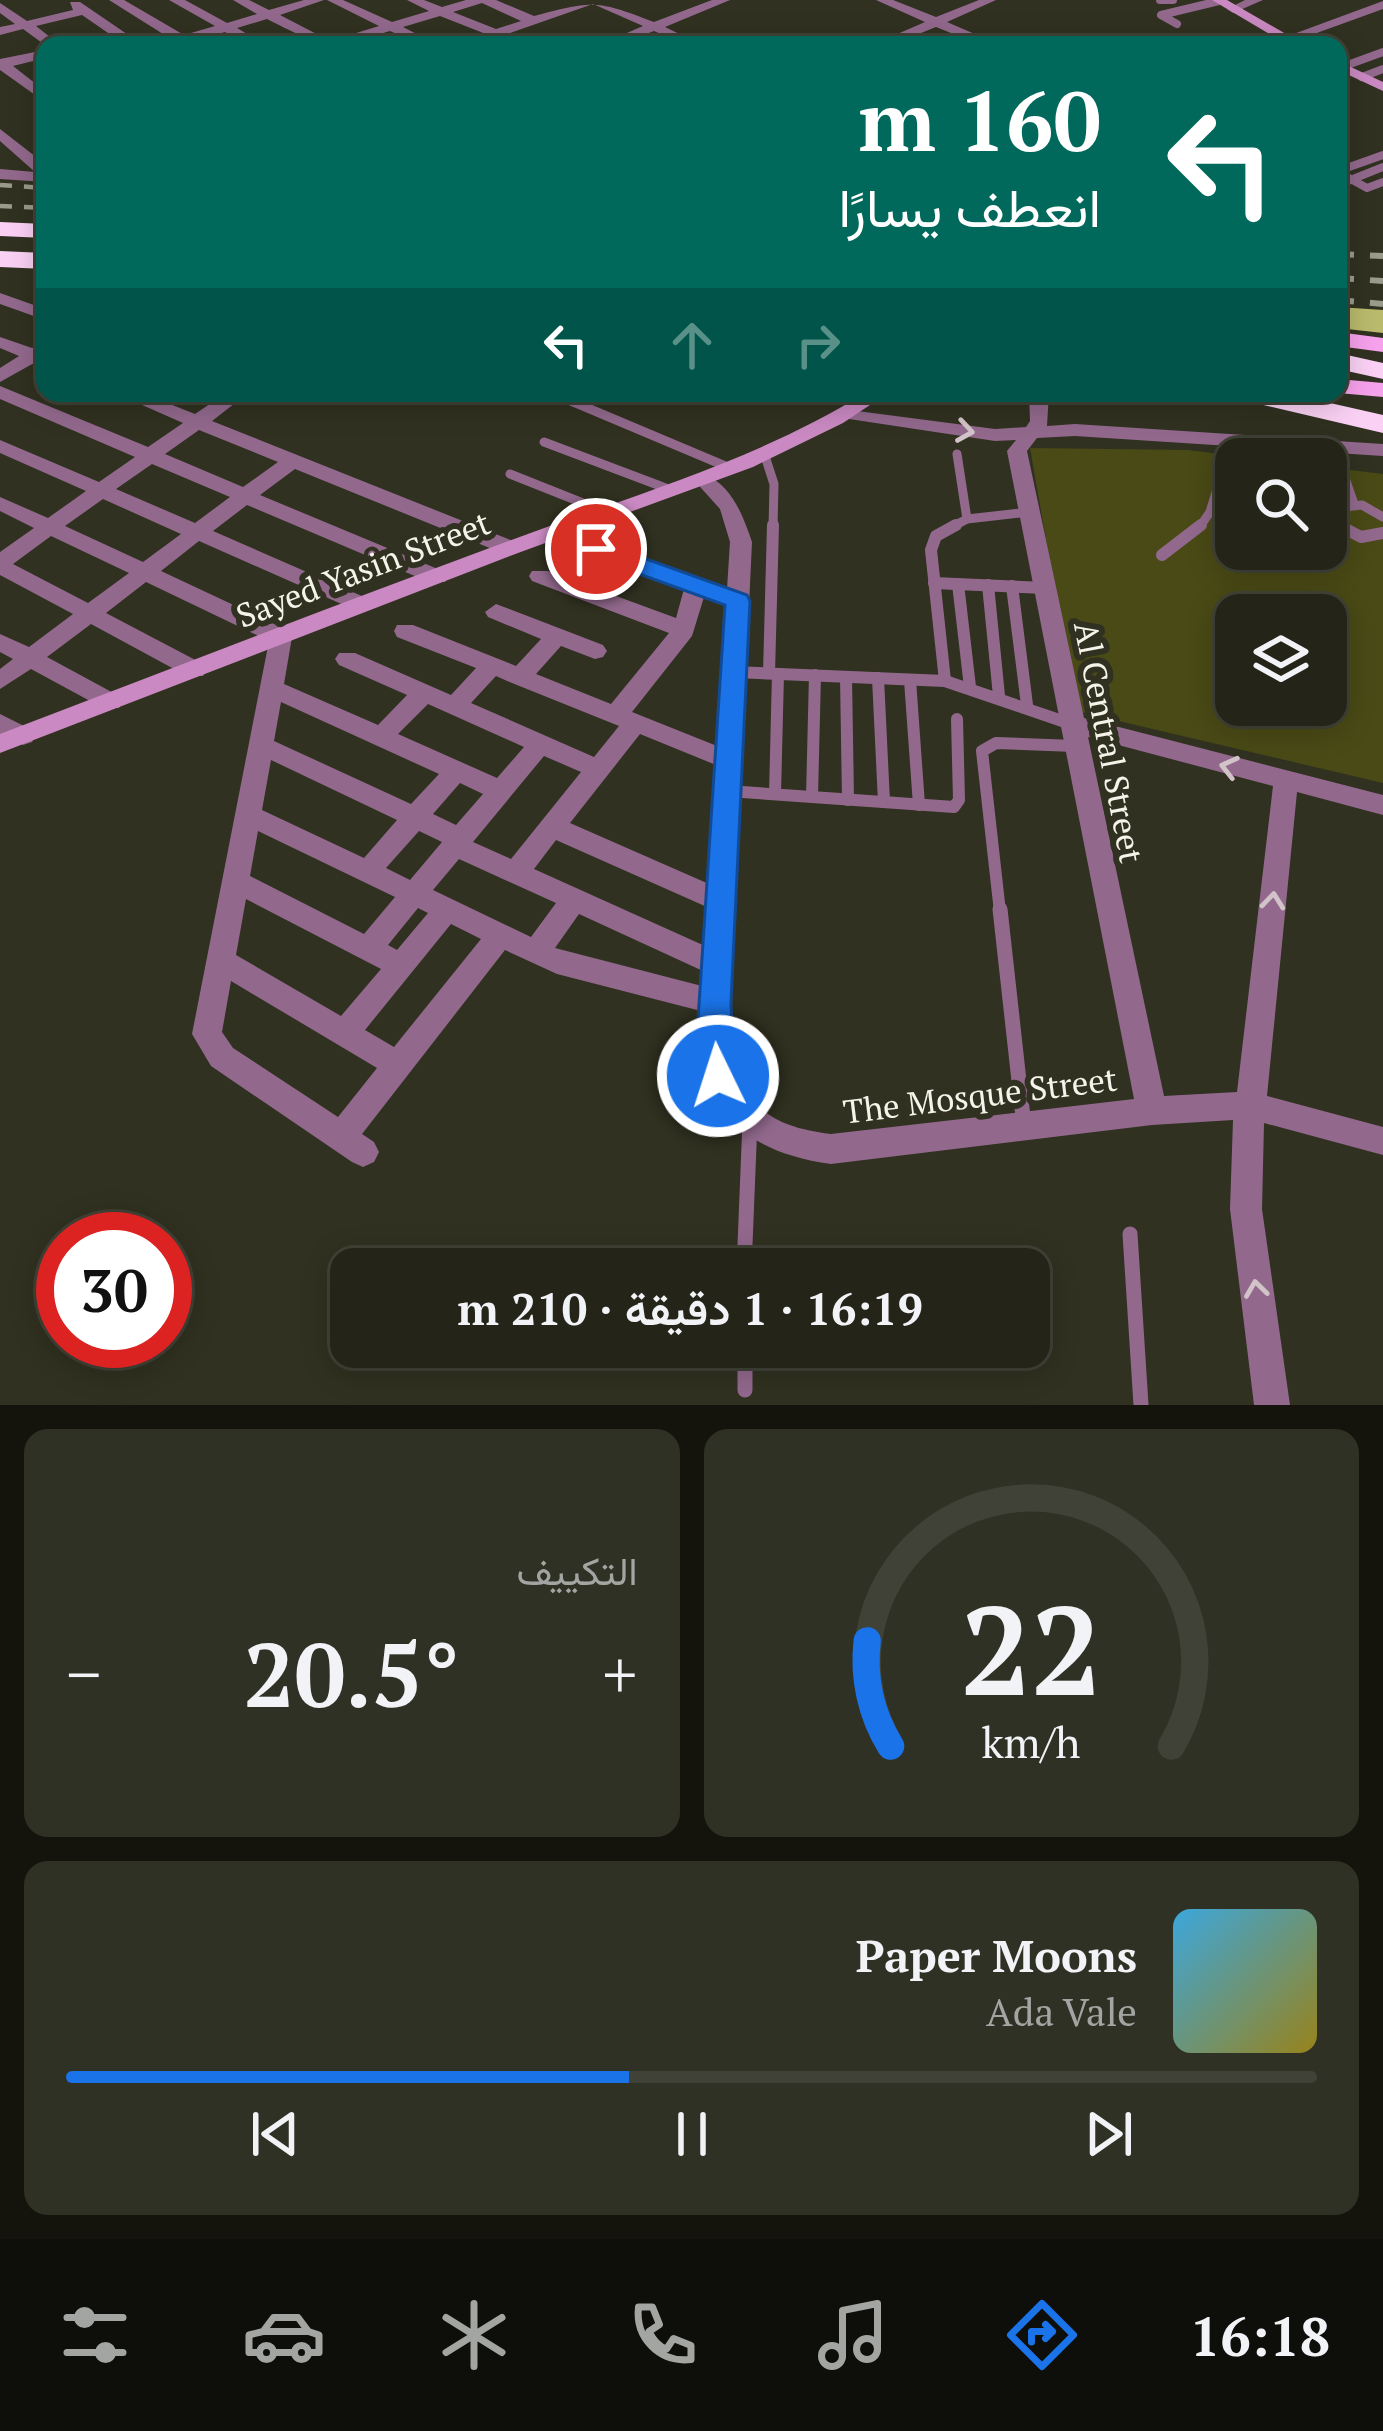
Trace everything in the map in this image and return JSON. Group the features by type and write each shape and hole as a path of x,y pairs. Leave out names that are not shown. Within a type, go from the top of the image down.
{"highway":[{"path":"0,229 36,231"},
{"path":"0,259 36,261"},
{"path":"1347,363 1383,370"},
{"path":"1287,402 1383,424"}],"main road":[{"path":"1347,340 1383,345"},
{"path":"1347,387 1383,390"}],"street":[{"path":"68,0 122,36"},
{"path":"115,0 174,36"},
{"path":"175,0 241,36"},
{"path":"239,0 311,36"},
{"path":"204,36 318,0"},
{"path":"333,0 410,36"},
{"path":"413,0 491,33 595,0 674,36"},
{"path":"360,36 482,0 533,21"},
{"path":"630,36 701,3 724,0"},
{"path":"882,0 972,36"},
{"path":"901,36 990,0"},
{"path":"1224,3 1257,0"},
{"path":"1224,3 1282,36"},
{"path":"1310,36 1383,5"},
{"path":"0,7 40,36"},
{"path":"0,31 84,11"},
{"path":"329,22 359,12"},
{"path":"1,64 36,56"},
{"path":"1,64 36,91"},
{"path":"1347,70 1383,87"},
{"path":"0,133 8,148 36,168"},
{"path":"0,174 36,174"},
{"path":"1,298 36,300"},
{"path":"1,298 36,312"},
{"path":"0,343 36,354"},
{"path":"0,376 36,358"},
{"path":"0,392 437,577"},
{"path":"148,402 510,548"},
{"path":"195,670 0,564 227,402"},
{"name":"Sayed Yasin Street","path":"8,734 111,701 716,473 865,402"},
{"name":"Al Central Street","path":"1041,402 1043,413 1017,451 1152,1111"},
{"path":"849,413 995,435 1034,431 1215,441"},
{"path":"0,446 363,605"},
{"path":"1347,449 1383,451"},
{"path":"0,681 293,460"},
{"path":"716,473 738,524 738,601 713,1051 718,1076 750,1120"},
{"path":"0,502 280,637 207,1034 212,1047 352,1144 398,1065 500,936"},
{"path":"596,549 738,601"},
{"path":"540,576 684,630"},
{"path":"516,872 598,769 684,630 696,586"},
{"path":"496,612 595,650"},
{"path":"405,631 728,760"},
{"path":"520,676 557,636"},
{"path":"0,642 111,701"},
{"path":"347,659 598,769"},
{"path":"454,706 492,666"},
{"path":"270,686 501,791"},
{"path":"381,736 424,693"},
{"path":"1073,735 1383,805"},
{"path":"368,949 540,744"},
{"path":"261,745 516,872 717,964"},
{"path":"368,872 456,771"},
{"path":"1272,1405 1246,1209 1250,1105 1286,781"},
{"path":"248,814 535,953 604,977 715,1002"},
{"path":"552,827 721,902"},
{"path":"235,881 400,965"},
{"path":"535,953 574,899"},
{"path":"345,1033 446,910"},
{"path":"221,961 398,1065"},
{"name":"The Mosque Street","path":"750,1120 788,1141 831,1149 1152,1111 1250,1105 1383,1141"}],"lane":[{"path":"1160,0 1173,0"},
{"path":"1177,23 1161,15 1224,3"},
{"path":"1347,64 1383,52"},
{"path":"1362,77 1383,69"},
{"path":"1347,168 1383,155"},
{"path":"1348,181 1383,167"},
{"path":"1348,181 1367,188 1383,182"},
{"path":"570,402 716,473"},
{"path":"544,442 670,490"},
{"path":"764,453 774,484 775,794"},
{"path":"957,454 967,519"},
{"path":"510,474 608,513"},
{"path":"1347,483 1354,504"},
{"path":"1162,555 1212,517 1215,502"},
{"path":"1347,504 1381,513"},
{"path":"945,681 931,550 936,536 967,519 1030,512"},
{"path":"1347,532 1368,537 1383,532"},
{"path":"934,584 1045,588"},
{"path":"958,584 970,687"},
{"path":"988,586 999,696"},
{"path":"1012,586 1027,705"},
{"path":"734,672 945,681 1027,705 1073,735"},
{"path":"812,797 815,675"},
{"path":"846,677 848,800"},
{"path":"878,678 884,802"},
{"path":"910,680 919,805"},
{"path":"726,791 950,807 959,803 957,719"},
{"path":"1024,1127 982,751 996,743 1073,735"},
{"path":"745,1248 750,1120"},
{"path":"1130,1234 1141,1405"},
{"path":"745,1368 745,1390"}],"shaded area":[{"path":"1030,448 1215,453 1215,570 1347,570 1347,470 1383,474 1383,783 1076,711"}],"building":[{"path":"1347,308 1383,310 1383,333 1347,329"}],"railway":[{"path":"0,185 36,187"},
{"path":"0,206 36,208"},
{"path":"1347,254 1383,256"},
{"path":"1347,279 1383,281"},
{"path":"1347,301 1383,304"}],"route":[{"path":"596,549 738,601 715,1002 713,1051 718,1076"}]}
